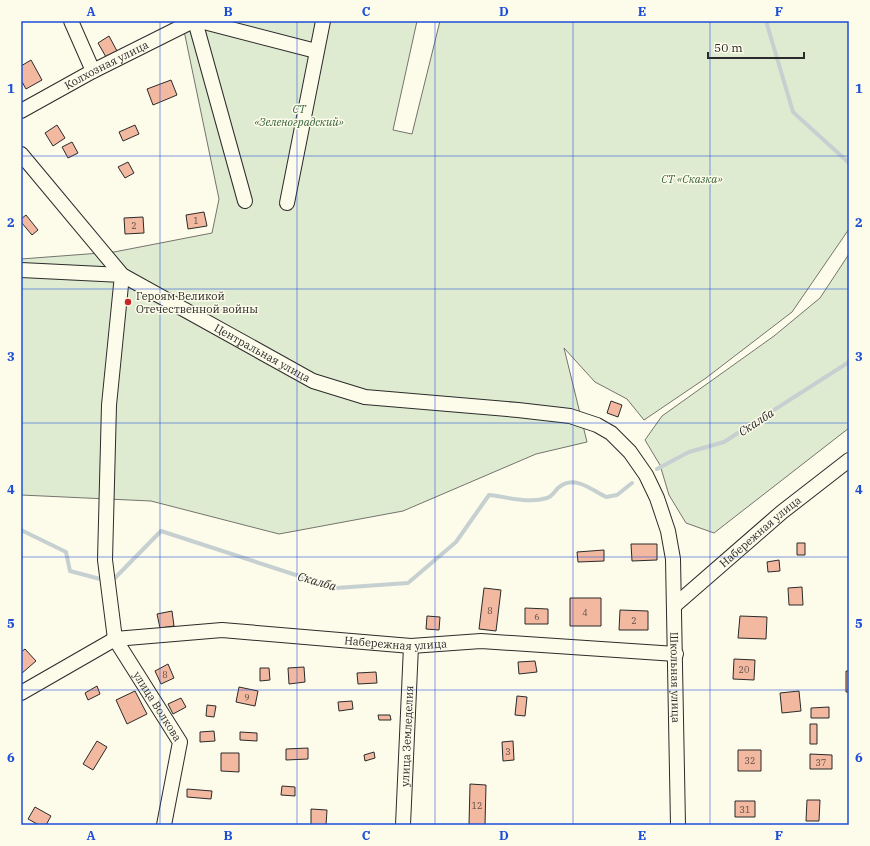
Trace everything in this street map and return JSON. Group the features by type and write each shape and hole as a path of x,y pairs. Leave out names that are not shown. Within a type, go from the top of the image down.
{"street":[{"path":"71,21 93,71"},
{"path":"194,21 245,201"},
{"name":"Колхозная улица","path":"21,111 93,71 194,21"},
{"path":"200,21 316,51"},
{"path":"287,203 323,21"},
{"name":"Центральная улица","path":"21,154 122,275 313,381 365,397 510,409 570,416 596,425 611,433 630,452 646,475 657,498 668,531"},
{"path":"21,270 122,275 109,405 105,560 115,639 21,693"},
{"name":"Набережная улица","path":"674,606 782,512 849,460"},
{"name":"Школьная улица","path":"668,531 673,559 676,654 678,825"},
{"name":"Набережная улица","path":"115,639 222,630 411,646 481,641 676,654"},
{"name":"улица Волкова","path":"115,639 180,742 164,825"},
{"name":"улица Земледелия","path":"403,825 411,646"}],"green space":[{"path":"182,21 417,21 393,130 412,134 440,21 849,21 849,229 792,312 706,378 644,420 627,399 595,382 564,348 587,442 536,454 403,511 279,534 151,501 21,495 21,259 114,252 212,233 219,199"},
{"path":"849,254 849,428 714,533 686,523 669,495 660,465 645,440 662,416 774,336 820,298"}],"building":[{"path":"109,36 117,51 106,57 98,43"},
{"path":"31,60 42,80 26,89 21,80 21,66"},
{"path":"171,80 177,95 153,105 147,89"},
{"path":"57,125 65,138 53,146 45,133"},
{"path":"135,125 139,134 123,141 119,132"},
{"path":"72,142 78,153 68,158 62,147"},
{"path":"128,162 134,173 125,178 118,167"},
{"path":"204,212 207,226 188,229 186,215"},
{"path":"26,215 38,230 32,235 21,222 21,219"},
{"path":"143,217 144,233 125,234 124,218"},
{"path":"611,401 622,405 618,417 607,413"},
{"path":"797,543 805,543 805,555 797,555"},
{"path":"631,544 657,544 657,560 632,561"},
{"path":"604,550 604,561 578,562 577,552"},
{"path":"779,560 780,571 768,572 767,562"},
{"path":"802,587 803,605 789,605 788,588"},
{"path":"484,588 501,590 496,631 479,629"},
{"path":"570,598 601,598 601,626 570,626"},
{"path":"525,608 548,609 548,624 525,624"},
{"path":"620,610 648,611 648,630 619,630"},
{"path":"172,611 174,626 160,628 157,614"},
{"path":"427,616 440,617 439,630 426,629"},
{"path":"740,616 767,617 766,639 738,638"},
{"path":"25,649 36,661 21,674 21,652"},
{"path":"734,659 755,660 754,680 733,679"},
{"path":"535,661 537,672 519,674 518,662"},
{"path":"168,664 174,678 161,684 155,671"},
{"path":"304,667 305,682 289,684 288,668"},
{"path":"260,668 269,668 270,680 260,681"},
{"path":"846,671 849,671 849,692 846,692"},
{"path":"376,672 377,683 358,684 357,673"},
{"path":"97,686 100,694 88,700 85,693"},
{"path":"239,687 258,691 255,706 236,702"},
{"path":"135,691 147,714 127,724 116,700"},
{"path":"799,691 801,711 782,713 780,693"},
{"path":"517,696 527,697 525,716 515,715"},
{"path":"181,698 186,707 173,714 168,704"},
{"path":"352,701 353,709 339,711 338,702"},
{"path":"207,705 216,706 214,717 206,716"},
{"path":"829,707 829,718 811,718 811,708"},
{"path":"378,715 390,715 391,720 379,720"},
{"path":"810,724 817,724 817,744 810,744"},
{"path":"214,731 215,741 200,742 200,732"},
{"path":"240,732 257,733 257,741 240,740"},
{"path":"97,741 107,747 93,770 83,764"},
{"path":"513,741 514,760 503,761 502,742"},
{"path":"308,748 308,759 286,760 286,749"},
{"path":"738,750 761,750 761,771 738,771"},
{"path":"374,752 375,758 365,761 364,755"},
{"path":"221,753 239,753 239,772 221,771"},
{"path":"810,754 832,755 832,769 810,769"},
{"path":"470,784 486,785 485,825 469,825"},
{"path":"282,786 295,787 295,796 281,795"},
{"path":"187,789 212,791 211,799 187,797"},
{"path":"807,800 820,800 819,821 806,821"},
{"path":"735,801 755,801 755,817 735,817"},
{"path":"35,807 51,816 46,825 39,825 28,819"},
{"path":"311,809 327,810 326,825 311,825"}],"waterway":[{"path":"766,21 793,112 849,163"},
{"name":"Скалба","path":"657,469 689,452 724,442 849,362"},
{"name":"Скалба","path":"111,582 161,531 336,588 408,583 456,542 489,495 518,500 540,500 549,497 558,488 570,482 582,484 606,497 617,495 632,483"},
{"name":"Скалба","path":"21,530 66,552 70,571 104,580"}],"place":[{"name":"Героям Великой Отечественной войны","path":"128,302"}],"park label":[{"name":"СТ «Зеленоградский»","path":"299,115"},
{"name":"СТ «Сказка»","path":"692,179"}]}
